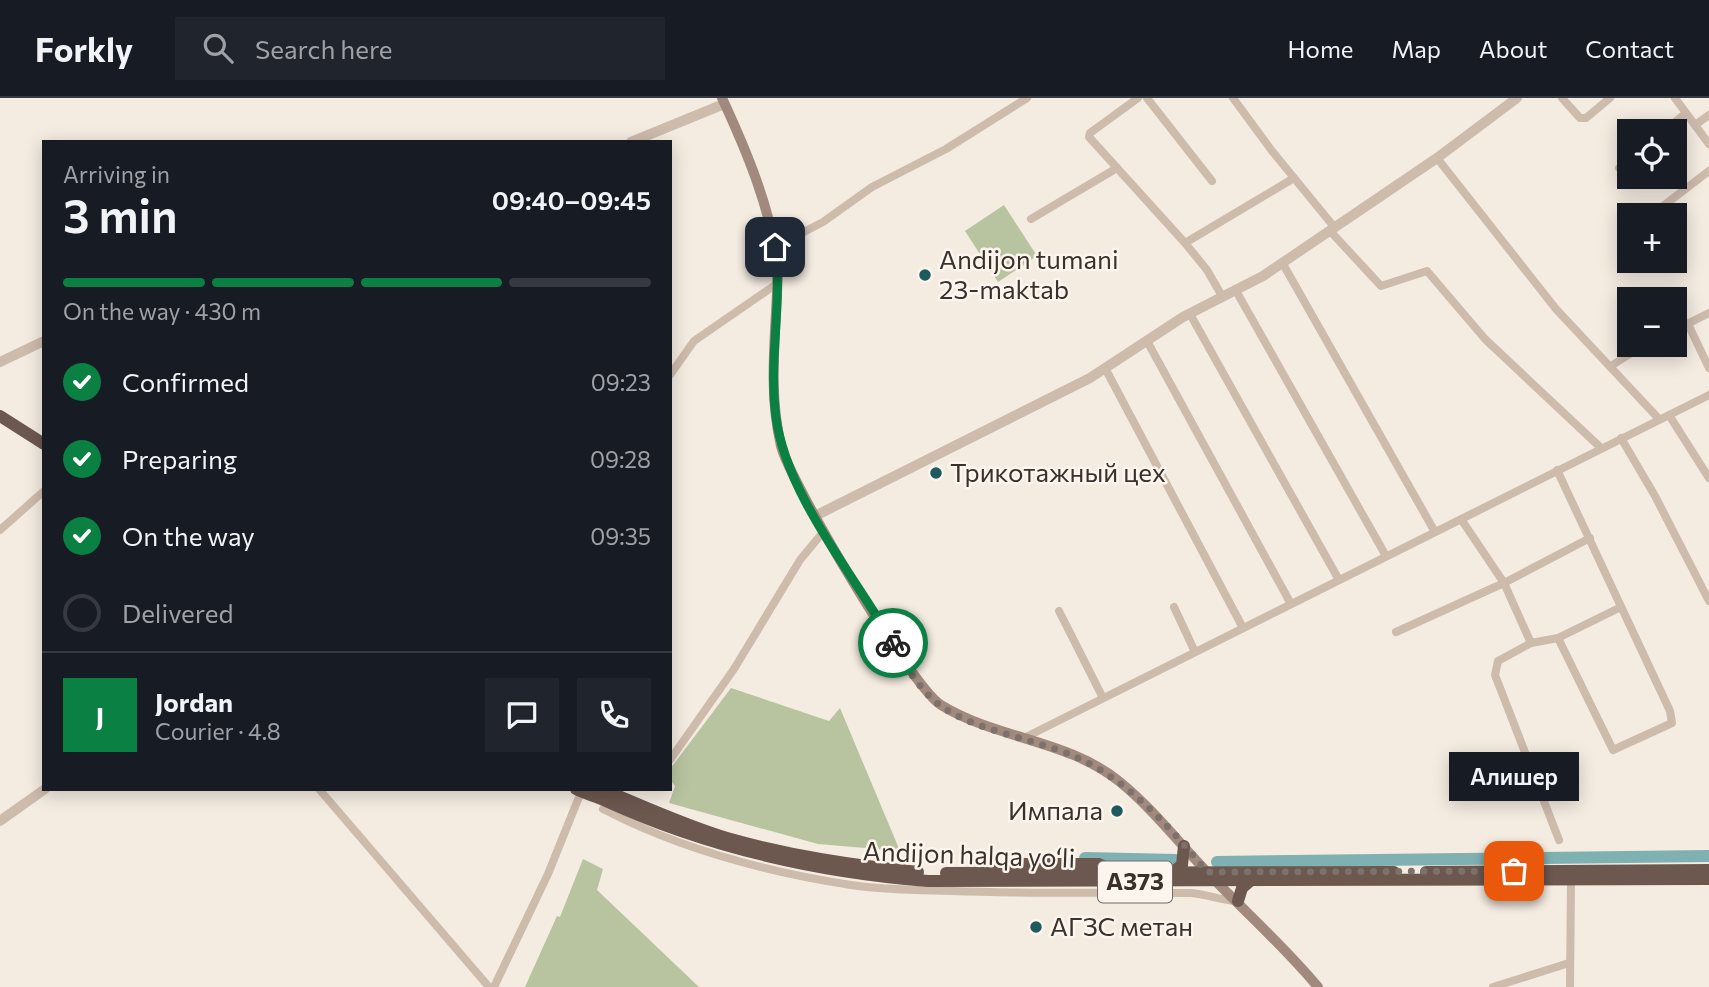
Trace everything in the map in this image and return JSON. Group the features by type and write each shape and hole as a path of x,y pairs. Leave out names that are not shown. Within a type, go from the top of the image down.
{"highway":[{"path":"0,407 42,433"},
{"path":"0,416 42,443"},
{"name":"Andijon halqa yo‘li","path":"583,791 604,795 692,826 774,850 882,868 1118,883 1173,873 1207,872 1709,870"},
{"name":"Andijon halqa yo‘li","path":"604,795 672,828 780,861 878,877 1011,888 1118,883 1709,879"},
{"path":"1173,873 1182,865 1184,846"},
{"path":"1238,901 1242,888 1249,882"}],"main road":[{"path":"723,101 748,156 775,247 778,283 774,389 781,447 815,516 913,677 939,704 983,726 1077,757 1119,781 1217,882 1283,944 1318,987"}],"street":[{"path":"775,247 823,222 872,187 947,149 1027,98"},
{"path":"1138,98 1089,135 1185,243 1207,270 1222,296"},
{"path":"1147,98 1212,181"},
{"path":"1233,98 1333,230 1381,286 1427,271 1485,339 1601,448"},
{"path":"815,516 1105,368 1190,314 1283,264 1378,196 1437,158 1517,98"},
{"path":"1562,98 1580,118 1586,118 1610,98"},
{"path":"1675,98 1709,144"},
{"path":"635,140 723,101"},
{"path":"1679,119 1686,113"},
{"path":"1695,125 1709,115"},
{"path":"1437,158 1556,309 1659,419"},
{"path":"1031,219 1117,167"},
{"path":"1667,203 1709,171"},
{"path":"1185,243 1294,178"},
{"path":"1283,264 1435,532"},
{"path":"672,372 694,341 778,283"},
{"path":"1235,289 1386,556"},
{"path":"1709,313 1688,324 1709,368"},
{"path":"1190,314 1339,580"},
{"path":"1147,341 1291,604"},
{"path":"0,362 42,342"},
{"path":"1611,366 1625,357"},
{"path":"1105,368 1243,628"},
{"path":"1024,738 1709,395"},
{"path":"1669,415 1709,478"},
{"path":"1621,438 1655,496 1709,601"},
{"path":"1558,470 1670,712 1672,723 1613,750 1558,638"},
{"path":"0,530 42,493"},
{"path":"1461,519 1504,583 1531,643"},
{"path":"672,757 734,669 800,560 824,531"},
{"path":"1396,632 1504,583 1590,538"},
{"path":"1174,607 1195,652"},
{"path":"1559,840 1495,675 1498,661 1531,643 1558,638 1621,607"},
{"path":"1059,611 1103,698"},
{"path":"0,821 42,791"},
{"path":"320,791 491,987 533,908 578,791"},
{"path":"1570,987 1571,879"},
{"path":"1118,883 1195,893 1223,901 1238,901"},
{"path":"1493,987 1569,963"}],"green space":[{"path":"1004,205 1037,256 998,282 965,231"},
{"path":"731,688 829,721 840,708 900,851 818,844 669,803 675,786 672,782 672,766"},
{"path":"583,859 603,869 597,890 699,987 525,987 557,916 560,917"}],"waterway":[{"path":"1217,862 1709,856"},
{"path":"1085,858 1176,860"}],"way so far":[{"path":"893,643 913,677 939,704 983,726 1077,757 1119,781 1192,853 1207,872 1514,871"}],"place":[{"name":"Andijon tumani 23-maktab","path":"925,275"},
{"name":"Трикотажный цех","path":"936,473"},
{"name":"Импала","path":"1117,811"},
{"name":"Алишер","path":"1514,871"},
{"name":"АГЗС метан","path":"1036,927"}],"route":[{"path":"775,247 778,283 774,389 781,447 815,516 893,643"}]}
